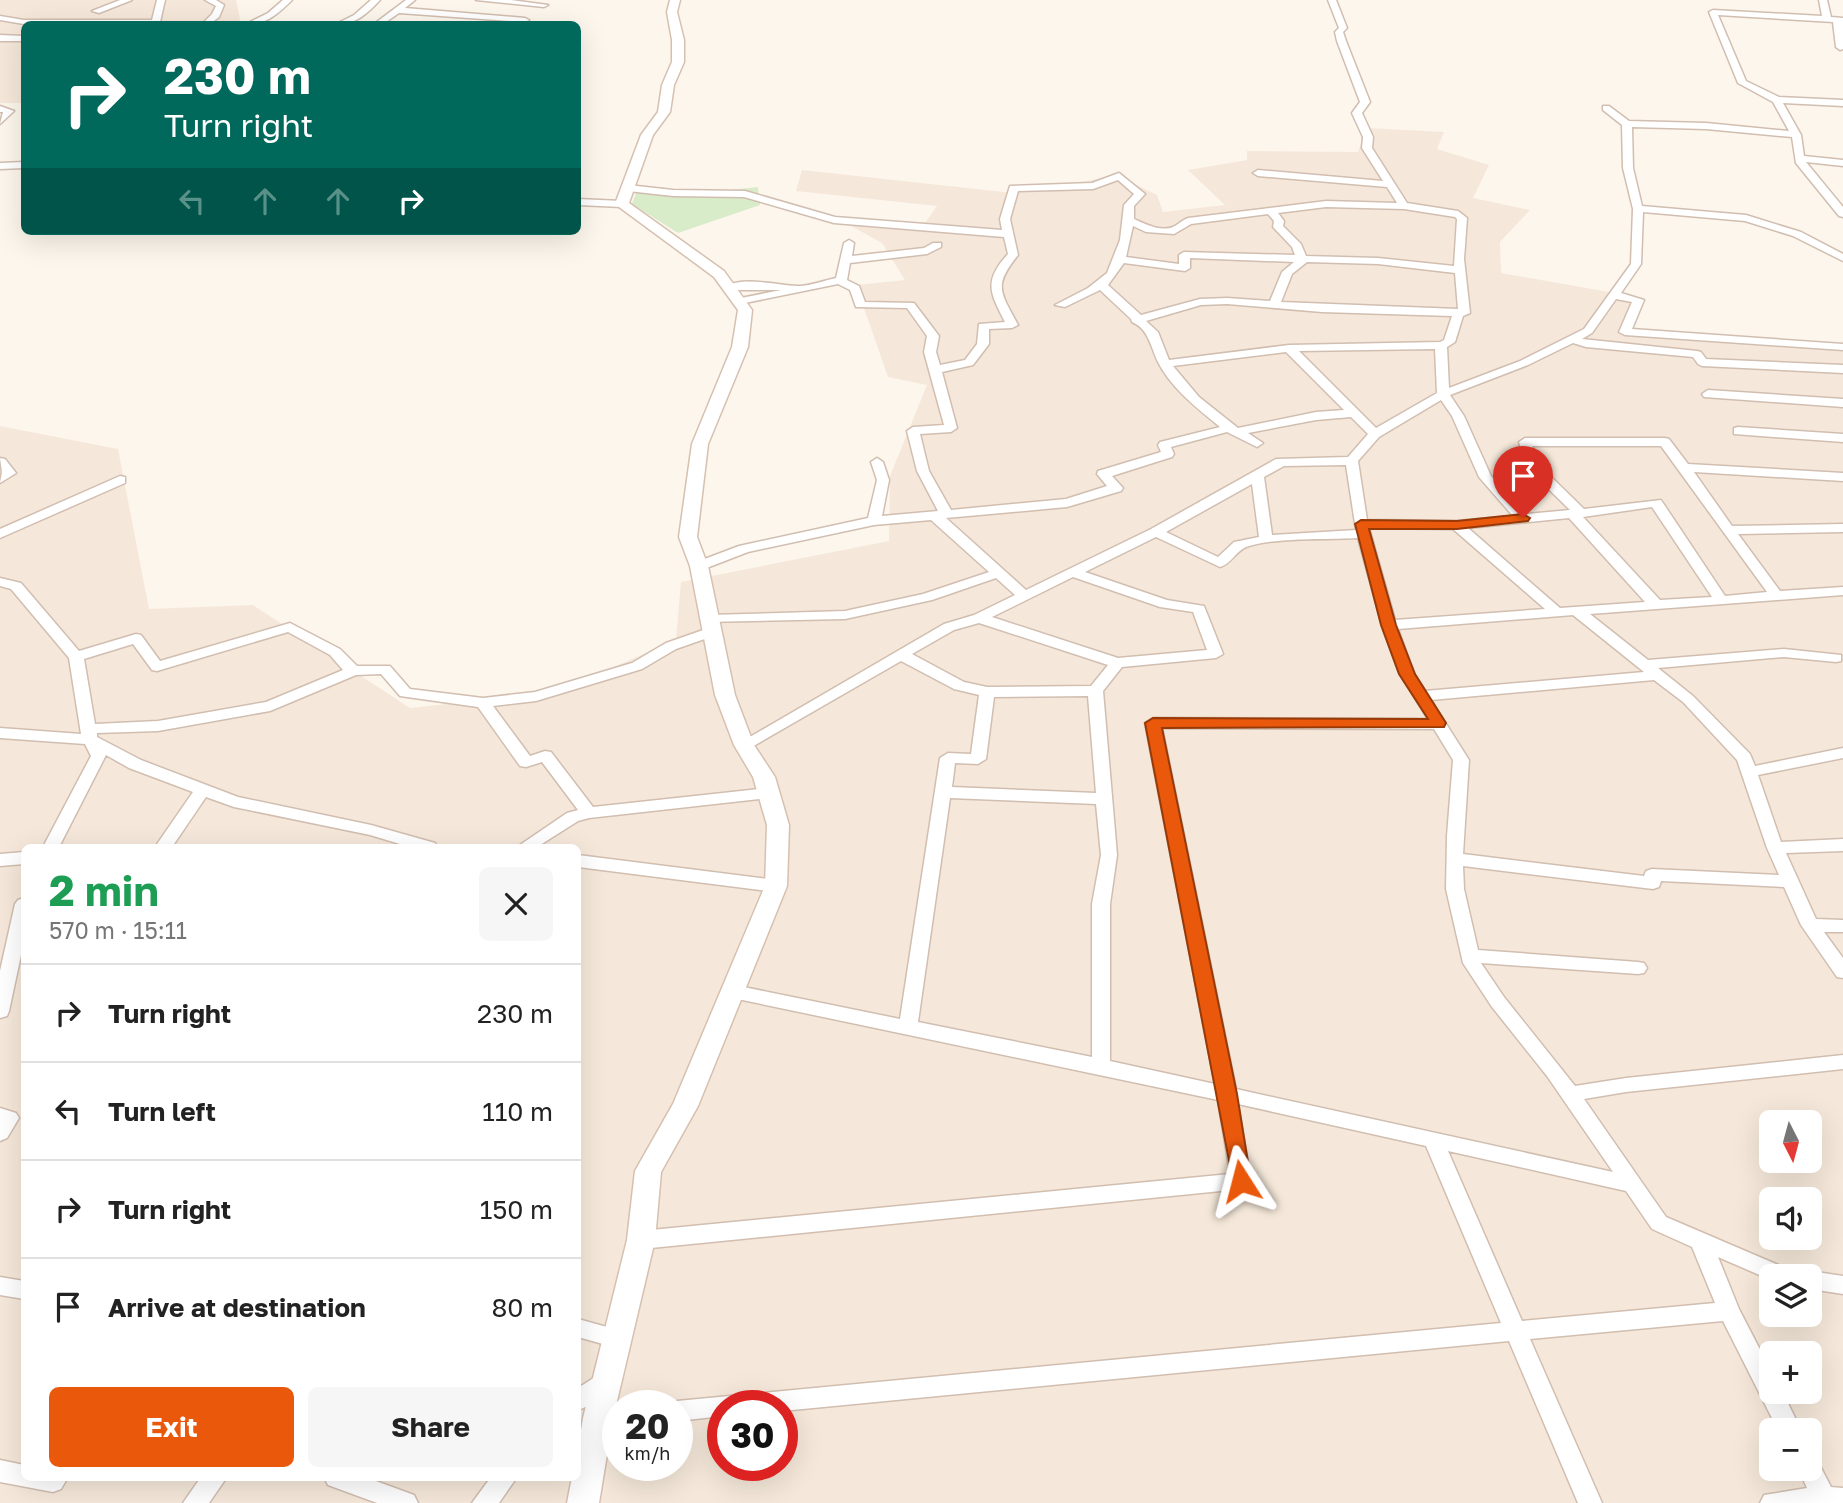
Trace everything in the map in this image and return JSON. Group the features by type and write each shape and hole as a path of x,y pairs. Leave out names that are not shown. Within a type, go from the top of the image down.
{"street":[{"path":"96,10 128,0"},
{"path":"158,21 161,0"},
{"path":"209,0 220,5 216,15 209,21"},
{"path":"257,21 271,15 288,0"},
{"path":"347,21 357,17 376,0"},
{"path":"382,21 411,0"},
{"path":"480,0 544,5"},
{"path":"622,204 647,135 664,112 668,85 678,62 678,40 672,12 675,0"},
{"path":"1332,0 1343,28 1339,32 1343,49 1362,84 1365,102 1357,113 1368,137 1367,148 1404,206"},
{"path":"1823,0 1836,20 1840,47"},
{"path":"398,10 525,20"},
{"path":"1836,20 1769,10 1713,12 1742,83 1777,100 1843,103"},
{"path":"441,21 450,14"},
{"path":"0,18 50,21"},
{"path":"492,21 496,18"},
{"path":"0,27 15,20"},
{"path":"0,38 21,39"},
{"path":"1777,100 1796,134 1800,158 1843,214"},
{"path":"1606,108 1627,124 1706,126 1796,134"},
{"path":"0,121 8,110"},
{"path":"1627,124 1628,168 1638,209 1636,264 1587,331 1524,363 1443,394 1374,434 1352,461 1363,529 1389,625 1407,674 1461,760 1455,889 1471,956 1498,1002 1571,1094 1659,1223 1759,1266"},
{"path":"1800,158 1843,163"},
{"path":"0,166 19,165"},
{"path":"1258,173 1389,184"},
{"path":"935,370 969,363 983,344 983,326 1012,325 994,289 997,270 1013,255 1006,219 1014,188 1093,186 1119,176 1140,194 1129,205 1122,260 1103,286 1061,305"},
{"path":"628,188 744,194 834,220 1010,234"},
{"path":"581,202 622,204 719,274 745,310 740,347 700,444 691,496 688,537 699,566 725,695 744,745 764,777 778,825 776,886 685,1106 648,1171 640,1240 608,1378 608,1390"},
{"path":"1129,220 1146,229 1174,231 1188,221 1326,204 1404,206 1458,214 1462,218 1460,270 1464,313 1200,302 1136,320"},
{"path":"1638,209 1746,218 1797,234 1843,258"},
{"path":"1271,211 1279,221 1278,227 1297,246 1302,261"},
{"path":"849,243 841,280 845,285 855,288 860,305 910,305 933,336 930,352 951,428 913,431 923,471 940,514 1023,595"},
{"path":"845,260 927,251 937,245"},
{"path":"1122,260 1185,268 1184,255 1302,261 1378,261 1460,270"},
{"path":"1274,305 1287,272 1302,261"},
{"path":"735,294 761,285 793,288 841,280"},
{"path":"1103,286 1136,320 1152,332 1165,364 1195,400 1233,430 1257,443"},
{"path":"735,294 779,296 793,288"},
{"path":"1612,295 1638,300 1625,332 1843,348"},
{"path":"1165,364 1289,348 1441,345 1449,342 1458,314"},
{"path":"1572,339 1586,344 1697,354 1702,362 1843,369"},
{"path":"1441,345 1443,394 1458,416 1485,477 1523,518"},
{"path":"1289,348 1374,434"},
{"path":"1708,394 1843,402"},
{"path":"699,566 744,550 874,521 1072,503 1117,487 1103,474 1168,454 1164,445 1233,430 1316,416 1352,413"},
{"path":"1738,431 1843,439"},
{"path":"1657,606 1532,465 1525,442 1665,442 1777,597"},
{"path":"744,745 949,627 979,618 1156,532 1281,462 1352,461"},
{"path":"0,462 10,472 0,479"},
{"path":"874,521 883,480 877,462"},
{"path":"1684,468 1843,477"},
{"path":"1257,476 1266,538"},
{"path":"0,534 120,480"},
{"path":"1156,532 1220,563 1239,544 1266,538 1363,529 1457,525 1656,503 1722,601"},
{"path":"1457,525 1487,555 1533,588 1557,613"},
{"path":"1728,530 1843,528"},
{"path":"979,618 1116,663 1216,654 1199,609 1165,604 1071,572"},
{"path":"0,733 89,734 158,726 270,706 353,671 385,669 405,693 483,703 536,696 594,681 637,666 710,625 845,615 927,597 999,573"},
{"path":"0,582 16,586 76,657 89,734 99,756 53,844"},
{"path":"1389,625 1843,590"},
{"path":"1578,612 1688,699 1744,758 1775,848 1810,925 1843,972"},
{"path":"76,657 136,638 157,667 290,627 335,652 353,671"},
{"path":"1422,696 1784,653 1836,658"},
{"path":"902,655 959,686 987,692 1095,691"},
{"path":"1101,1066 1101,904 1109,855 1095,691 1116,663"},
{"path":"908,1026 948,758 978,759 987,692"},
{"path":"483,703 526,762 545,756 589,813"},
{"path":"640,1240 1241,1181 1227,1094 1153,723 1438,723"},
{"path":"89,734 135,764 234,802 371,831 416,844"},
{"path":"1748,772 1843,753"},
{"path":"165,844 203,790"},
{"path":"943,792 1104,800"},
{"path":"530,844 573,817 589,813 769,793"},
{"path":"1775,848 1843,845"},
{"path":"0,860 21,858"},
{"path":"1455,859 1653,883 1652,875 1790,881"},
{"path":"581,860 776,886"},
{"path":"0,1011 21,916"},
{"path":"1810,925 1843,926"},
{"path":"1471,956 1638,968"},
{"path":"734,992 1101,1066 1634,1185"},
{"path":"1571,1094 1626,1085 1843,1062"},
{"path":"0,1116 9,1118 0,1133"},
{"path":"1433,1140 1590,1503"},
{"path":"1701,1242 1729,1311 1784,1418"},
{"path":"1822,1282 1843,1285"},
{"path":"0,1286 21,1290"},
{"path":"798,1399 1729,1311"},
{"path":"581,1329 617,1339"},
{"path":"581,1398 608,1378"},
{"path":"583,1503 602,1438"},
{"path":"0,1471 21,1474"},
{"path":"195,1503 212,1481"},
{"path":"345,1481 389,1500"},
{"path":"484,1503 502,1481"},
{"path":"1819,1481 1833,1498"},
{"path":"1772,1503 1833,1498"}],"shaded area":[{"path":"0,0 236,0 240,21 21,21 21,103 0,103"},
{"path":"1367,128 1444,132 1437,149 1489,165 1473,198 1530,210 1500,242 1501,273 1609,292 1634,302 1629,331 1843,346 1843,1503 0,1503 0,426 118,449 149,609 253,605 410,708 556,692 676,640 681,582 889,541 890,476 927,385 888,377 856,285 905,280 882,243 835,217 925,223 937,206 796,191 802,170 1013,193 1016,186 1072,184 1116,175 1157,195 1163,212 1225,205 1188,170 1247,160 1247,151 1358,152"}],"green space":[{"path":"639,185 674,196 758,187 760,205 678,233 632,204"}],"route":[{"path":"1241,1181 1227,1094 1153,723 1438,723 1407,674 1389,625 1361,524 1457,525 1523,518"}]}
